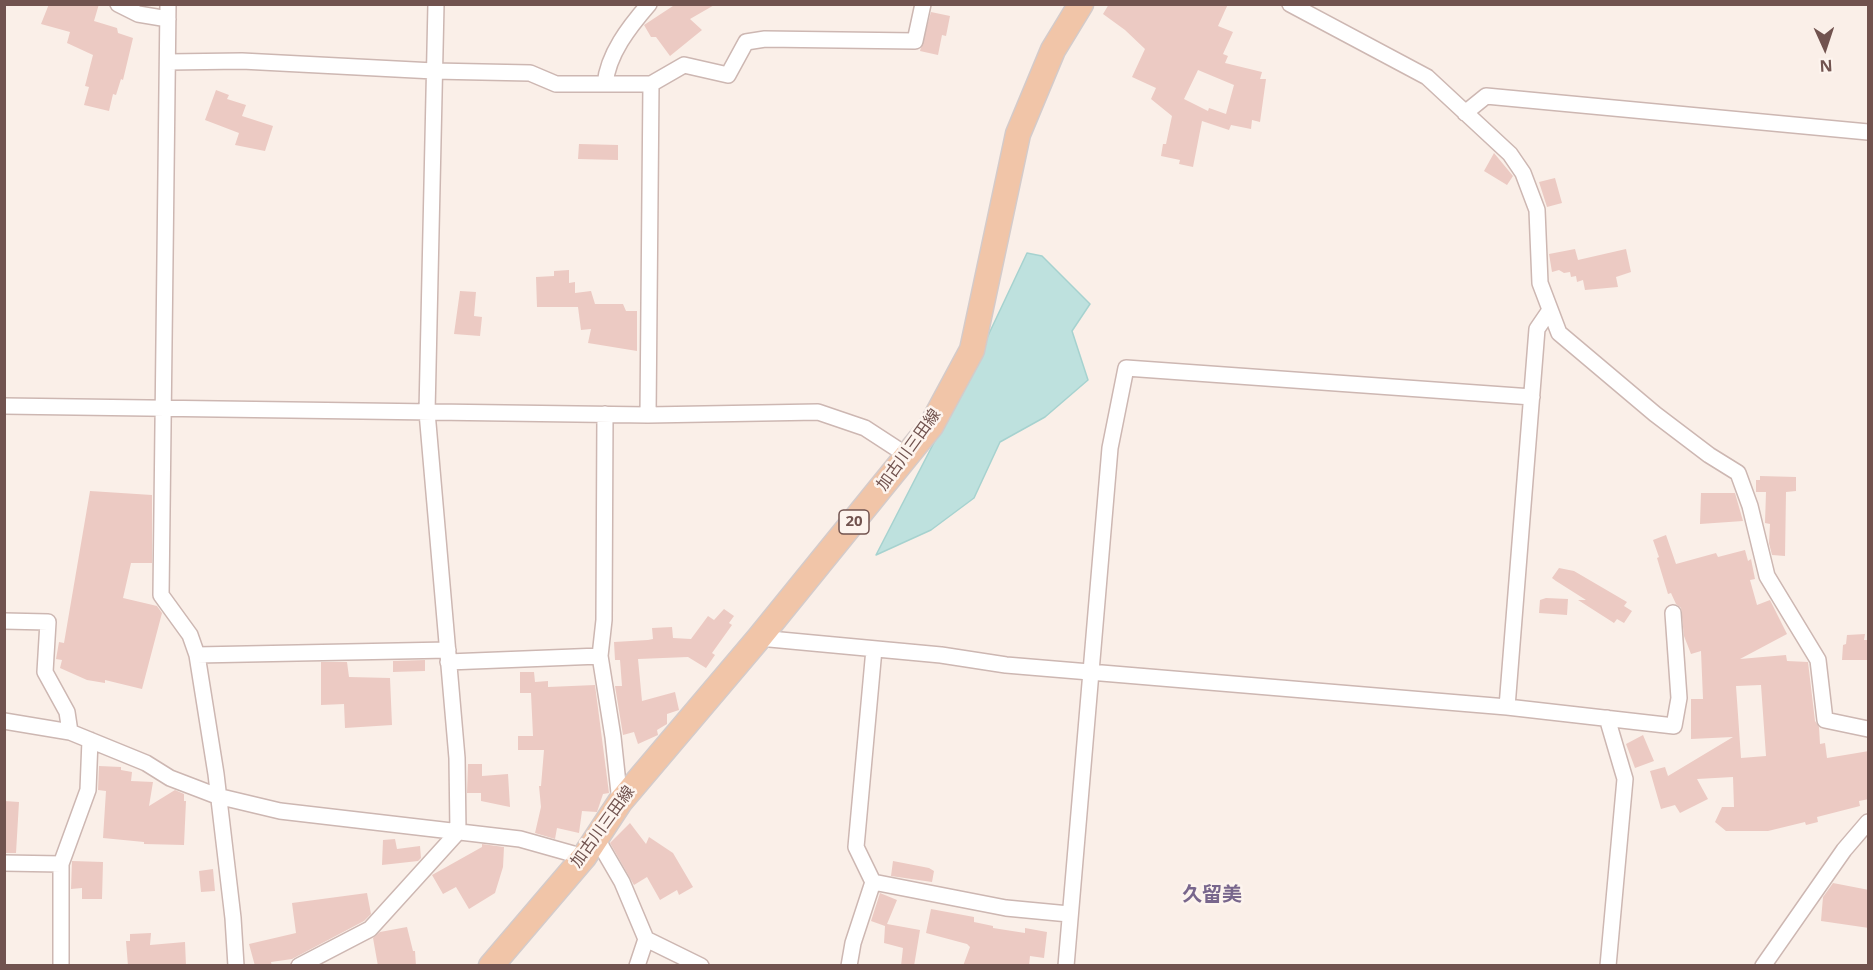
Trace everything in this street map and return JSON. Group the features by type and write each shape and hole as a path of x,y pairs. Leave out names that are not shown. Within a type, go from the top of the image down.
{"main road":[{"name":"加古川三田線","path":"491,966 590,848 620,802 759,638 931,426 972,350 1018,134 1053,50 1081,4"}],"street":[{"path":"118,4 138,14 168,12 161,594 190,635 197,655 218,796 233,918 236,966"},
{"path":"299,966 370,929 458,832 457,758 427,412 436,4"},
{"path":"605,84 607,67 630,26 649,4"},
{"path":"168,62 242,61 434,71 530,73 556,84 651,84 684,65 728,75 746,42 765,39 915,41 923,4"},
{"path":"1290,4 1427,77 1510,154 1523,172 1537,210 1540,283 1559,333 1664,421 1709,455 1738,472 1750,506 1767,576 1818,660 1825,720 1869,729"},
{"path":"648,415 651,84"},
{"path":"1465,113 1486,96 1869,132"},
{"path":"1507,707 1537,329 1550,310"},
{"path":"1066,966 1110,448 1126,368 1532,397"},
{"path":"4,406 648,415 818,412 865,428 908,456"},
{"path":"605,414 604,620 600,656 614,737 620,802"},
{"path":"759,638 941,655 1006,665 1507,707 1674,726 1679,698 1673,613"},
{"path":"4,621 48,622 45,672 68,712 70,732"},
{"path":"849,966 853,943 873,882 856,847 874,649"},
{"path":"197,655 600,656"},
{"path":"1607,718 1626,779 1608,966"},
{"path":"4,721 70,732 146,763 170,778 218,796 280,811 590,848 622,882 646,939 701,966"},
{"path":"61,966 61,864 88,790 90,740"},
{"path":"1763,966 1844,850 1869,822"},
{"path":"4,863 61,864"},
{"path":"873,882 1006,908 1070,914"},
{"path":"637,966 646,939"}],"water":[{"path":"1027,253 1042,256 1090,304 1072,331 1088,380 1045,417 1000,442 974,498 931,530 876,555 977,359"}],"building":[{"path":"49,4 99,4 94,21 117,28 118,33 133,38 123,80 121,79 116,95 113,94 109,111 84,105 89,87 85,86 93,55 67,43 70,32 41,24"},
{"path":"676,4 716,4 690,19 702,30 670,56 656,37 651,37 644,25"},
{"path":"1109,4 1228,4 1218,26 1233,32 1223,54 1228,56 1225,63 1262,72 1260,79 1266,79 1260,122 1252,120 1251,129 1231,125 1229,130 1202,121 1193,167 1179,164 1180,160 1161,156 1172,116 1151,99 1156,88 1132,77 1145,49 1103,14","holes":["1198,70 1234,85 1226,114 1209,108 1208,111 1184,99"]},
{"path":"931,12 950,16 946,36 942,35 938,55 920,51"},
{"path":"216,90 229,95 227,99 246,105 242,116 273,126 265,151 235,145 239,133 205,120"},
{"path":"579,144 618,145 618,160 578,159"},
{"path":"1494,153 1513,176 1507,185 1484,171"},
{"path":"1555,178 1562,203 1547,207 1539,182"},
{"path":"1575,249 1578,260 1626,249 1631,272 1616,277 1618,287 1585,290 1583,280 1577,282 1576,276 1571,277 1570,272 1564,273 1559,270 1552,272 1549,254"},
{"path":"569,270 569,283 575,282 575,293 591,291 595,304 623,304 626,311 637,311 637,351 588,343 591,329 581,330 578,307 537,307 536,277 554,276 554,271"},
{"path":"460,291 476,292 474,316 482,317 480,336 454,334"},
{"path":"1760,476 1796,477 1796,491 1786,492 1785,556 1772,555 1769,543 1770,524 1765,523 1766,492 1756,492 1756,480 1760,480"},
{"path":"90,491 152,495 152,563 131,563 123,598 157,606 162,613 142,689 105,680 105,683 87,680 60,668 62,660 56,659 59,642 64,643"},
{"path":"1701,493 1735,493 1743,521 1700,524"},
{"path":"1666,535 1676,564 1716,553 1718,557 1745,550 1748,561 1751,559 1755,579 1750,580 1757,605 1770,600 1787,634 1740,659 1786,655 1787,661 1808,662 1820,744 1825,743 1827,758 1869,751 1869,799 1859,801 1860,806 1817,817 1818,822 1806,825 1805,822 1768,831 1726,831 1715,822 1722,807 1734,807 1733,777 1697,779 1708,799 1680,813 1675,805 1661,809 1650,771 1665,767 1668,776 1733,737 1691,739 1691,699 1703,699 1701,651 1691,654 1684,636 1681,608 1676,604 1671,593 1668,594 1653,540","holes":["1761,685 1766,756 1741,758 1736,686"]},
{"path":"1559,568 1574,571 1627,602 1624,606 1632,611 1624,623 1617,619 1614,623 1578,600 1586,600 1552,578"},
{"path":"1568,599 1567,615 1539,613 1540,600"},
{"path":"724,609 734,616 729,623 732,625 712,653 715,655 706,668 688,657 638,659 642,701 675,692 679,710 667,714 667,724 657,730 658,735 638,744 634,732 623,735 615,686 622,686 620,660 615,660 614,642 653,639 652,628 672,627 673,638 691,639 708,616 714,620"},
{"path":"1865,634 1864,640 1869,640 1869,660 1842,660 1843,645 1846,644 1847,635"},
{"path":"425,660 425,671 393,672 393,661"},
{"path":"321,662 347,662 349,677 390,678 392,725 345,728 344,704 321,705"},
{"path":"520,672 534,672 535,682 548,681 548,687 595,685 609,793 603,794 597,812 582,811 579,833 557,828 555,839 535,833 541,807 539,786 541,786 544,750 518,750 518,736 533,736 531,693 520,693"},
{"path":"1643,735 1654,761 1635,768 1626,744"},
{"path":"468,764 482,764 482,776 508,774 510,807 481,801 481,793 467,793"},
{"path":"99,766 121,767 121,770 132,772 131,781 153,782 149,806 175,790 184,794 184,801 186,801 184,845 144,844 144,842 103,838 106,791 98,790"},
{"path":"4,801 19,802 16,853 4,853"},
{"path":"630,823 646,844 649,837 673,853 693,887 679,895 677,890 660,900 647,877 634,885 610,843"},
{"path":"395,839 397,849 420,846 421,858 418,861 382,865 383,840"},
{"path":"482,844 504,847 503,867 495,893 469,909 456,887 443,894 432,875 482,847"},
{"path":"72,861 103,862 102,899 82,899 82,888 71,889"},
{"path":"893,861 929,868 934,871 932,882 891,876"},
{"path":"213,869 215,891 201,892 199,871"},
{"path":"1833,883 1869,890 1869,928 1821,921 1823,897"},
{"path":"367,893 371,914 364,921 292,959 271,962 272,966 255,966 249,944 296,933 292,903"},
{"path":"880,893 897,900 887,924 920,930 914,966 901,966 903,948 884,943 885,926 871,921"},
{"path":"931,909 974,917 974,922 993,926 993,928 1025,933 1025,928 1047,932 1044,958 1030,956 1029,966 963,966 970,947 967,944 926,933"},
{"path":"407,927 413,951 415,951 416,966 378,966 373,938 380,932"},
{"path":"151,933 150,945 185,942 186,966 128,966 126,941 130,941 130,934"}],"district":[{"name":"久留美","path":"1212,895"}]}
